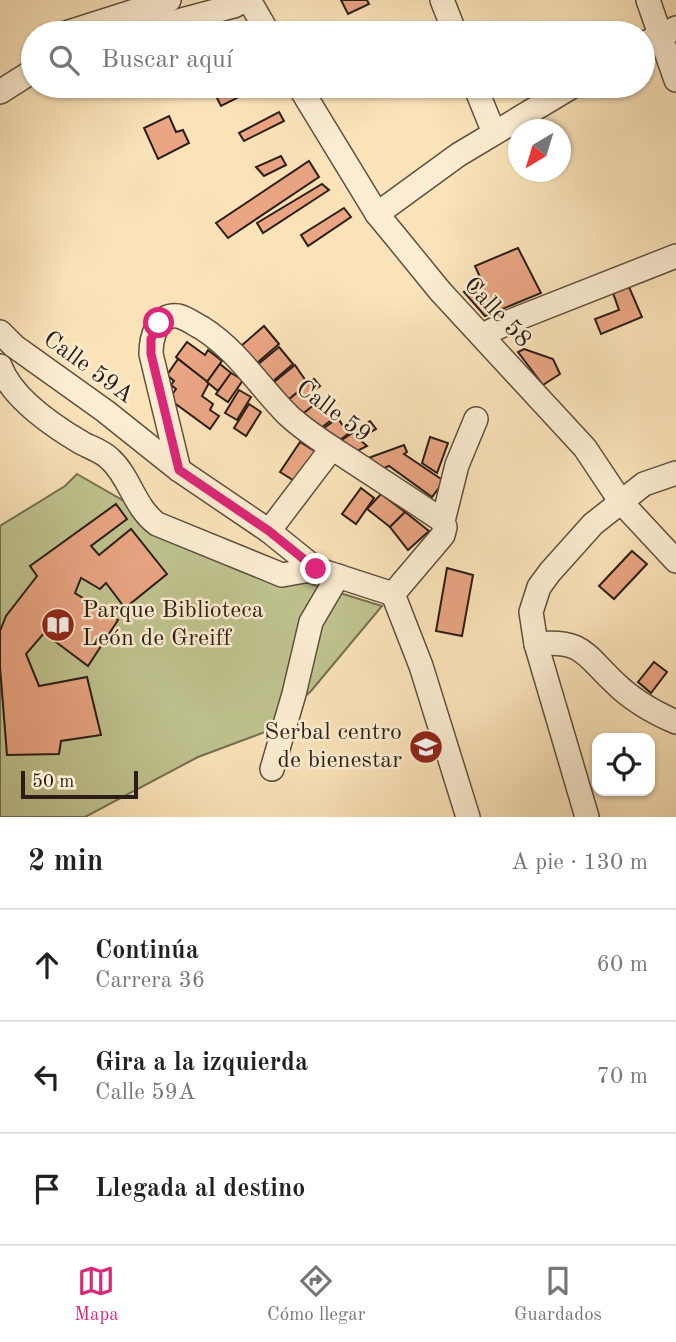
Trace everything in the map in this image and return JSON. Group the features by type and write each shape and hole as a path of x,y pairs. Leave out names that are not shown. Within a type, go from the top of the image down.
{"street":[{"path":"103,21 169,0"},
{"path":"178,21 247,0 260,21"},
{"path":"442,0 450,21"},
{"path":"648,0 654,21"},
{"path":"659,36 676,80"},
{"path":"0,92 21,79"},
{"name":"Calle 58","path":"306,98 377,214 440,290 585,448 621,502 676,561"},
{"path":"480,98 494,133"},
{"path":"377,214 458,155 553,98"},
{"path":"483,335 511,321 676,256"},
{"name":"Calle 59","path":"179,470 151,354 154,331 166,318 175,316 186,318 213,335 240,359 270,397 291,418 443,521"},
{"name":"Calle 59A","path":"0,332 14,346 105,411 179,470 269,531 316,569 393,594"},
{"name":"Calle 59A","path":"0,366 15,389 43,417 107,456 116,465 146,515 157,524 282,575 316,569"},
{"path":"468,817 421,666 393,594 443,535 443,521 457,465 477,419"},
{"path":"269,531 332,448"},
{"path":"587,817 536,644 532,624 534,601 539,587 550,572 593,524 644,484 676,473"},
{"path":"272,769 311,622 338,576"},
{"path":"536,644 556,642 577,648 591,657 617,685 650,709 676,722"}],"green space":[{"path":"77,474 178,532 266,570 382,606 311,691 265,732 198,757 85,817 0,817 0,526 65,486"}],"building":[{"path":"341,0 367,0 369,4 348,14"},
{"path":"217,98 237,98 221,106"},
{"path":"279,112 284,121 244,141 239,133"},
{"path":"169,116 176,132 183,130 189,143 158,159 144,128"},
{"path":"281,156 286,165 264,176 256,167"},
{"path":"309,161 319,177 228,238 216,223"},
{"path":"322,184 329,190 263,233 257,223"},
{"path":"344,208 351,217 308,246 301,235"},
{"path":"518,248 541,293 485,316 464,292 476,288 480,277 475,266"},
{"path":"629,287 642,317 601,334 595,319 619,310 613,293"},
{"path":"264,326 279,344 257,363 241,346"},
{"path":"187,342 205,355 208,350 222,361 207,382 176,357"},
{"path":"279,347 293,364 271,383 256,366"},
{"path":"524,349 553,359 560,374 543,385 518,352"},
{"path":"178,359 209,383 202,396 213,404 210,410 219,416 210,429 169,399 176,389 171,385 174,381 167,375"},
{"path":"220,364 231,373 218,391 207,382"},
{"path":"295,365 308,384 288,400 274,382"},
{"path":"231,373 243,380 228,402 216,394"},
{"path":"314,379 320,386 313,391 321,400 300,417 288,400"},
{"path":"239,390 251,397 237,420 225,413"},
{"path":"319,401 337,416 314,433 296,419"},
{"path":"249,404 261,412 246,436 234,428"},
{"path":"338,418 348,434 334,444 317,433"},
{"path":"370,421 376,429 359,439 367,446 351,454 336,444"},
{"path":"430,437 448,443 437,473 422,463"},
{"path":"300,442 316,452 296,482 280,472"},
{"path":"404,445 407,452 404,454 444,481 432,497 389,466 377,471 360,461"},
{"path":"361,488 374,498 356,524 342,514"},
{"path":"381,494 405,512 390,527 367,509"},
{"name":"Parque Biblioteca León de Greiff","path":"116,504 127,519 91,546 99,555 131,529 167,574 125,608 106,583 100,589 81,578 75,593 118,620 88,666 44,633 26,654 39,686 87,677 101,735 61,741 59,754 7,755 0,667 0,631 6,616 37,576 30,566"},
{"path":"405,512 429,531 408,550 390,527"},
{"path":"632,551 647,564 614,599 599,586"},
{"path":"447,568 473,575 462,636 436,631"},
{"path":"654,662 667,672 651,693 638,682"}],"place":[{"name":"Parque Biblioteca León de Greiff","path":"58,625"},
{"name":"Serbal centro de bienestar","path":"426,747"}],"route":[{"path":"159,323 151,339 151,354 179,470 269,531 316,569"}]}
